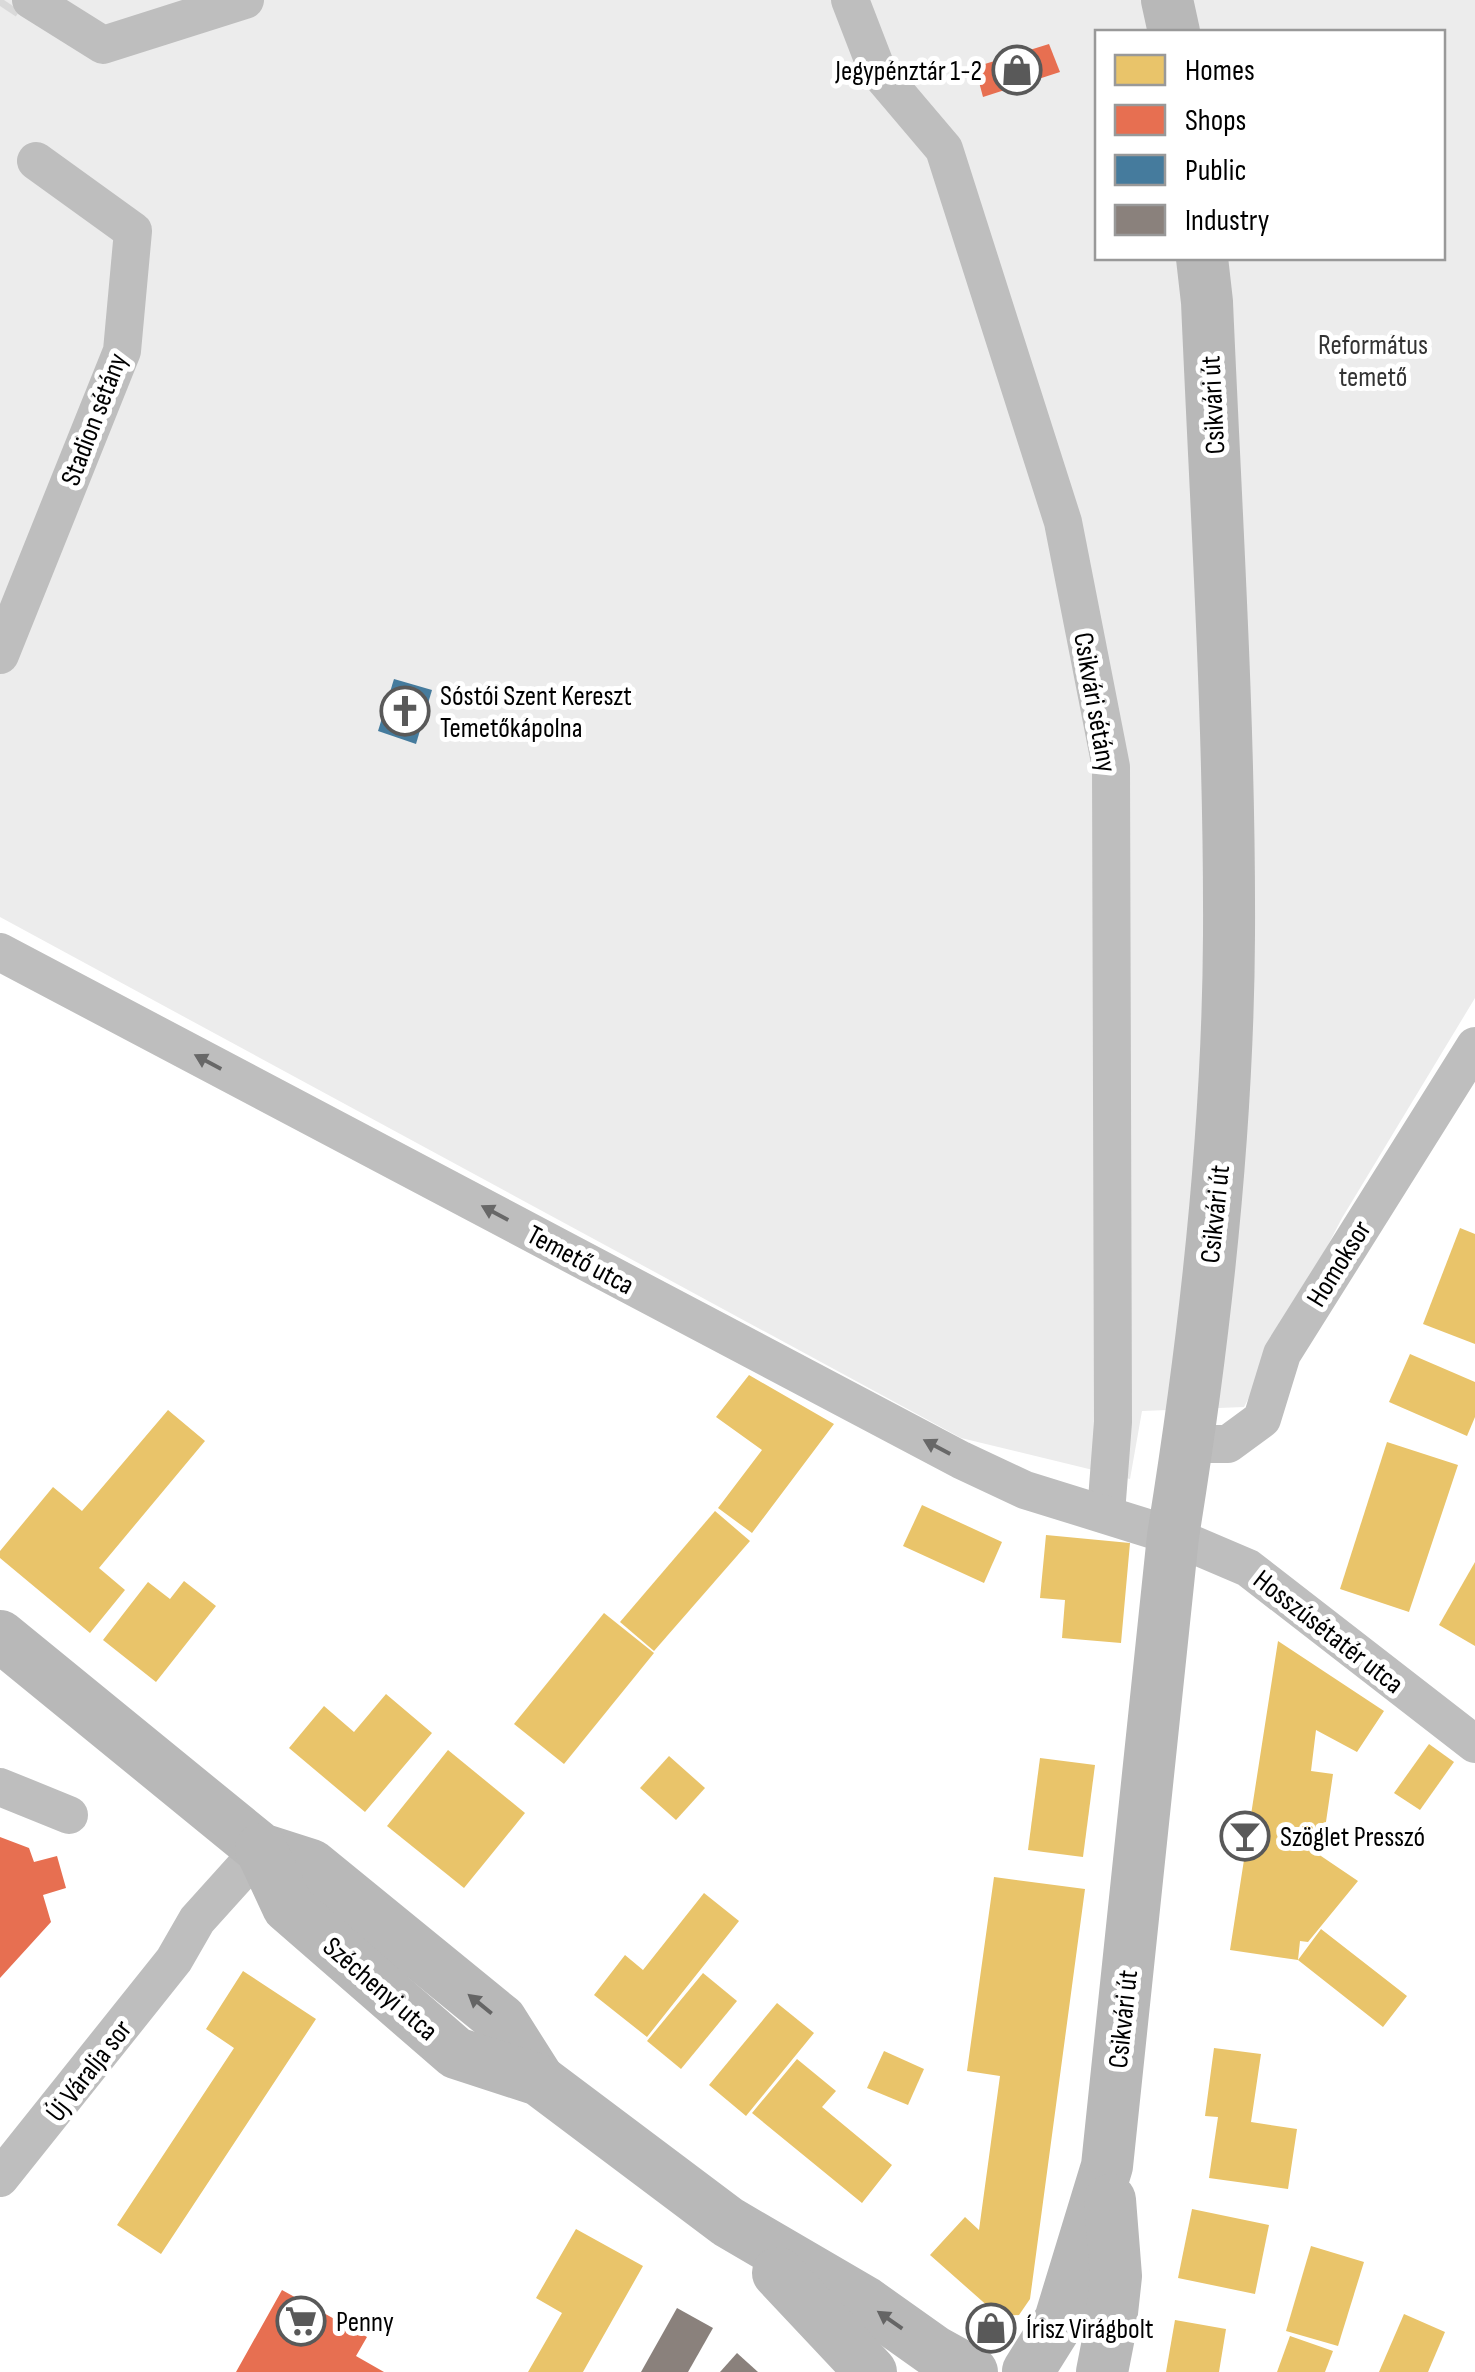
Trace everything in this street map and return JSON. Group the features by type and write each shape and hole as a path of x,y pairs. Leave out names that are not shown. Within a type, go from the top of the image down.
{"street":[{"path":"31,0 103,44 245,0"},
{"name":"Csikvári sétány","path":"850,0 877,70 944,149 1063,522 1110,767 1113,1422 1106,1513"},
{"path":"1167,0 1174,30"},
{"name":"Stadion sétány","path":"0,655 122,351 133,231 36,161"},
{"name":"Csikvári út","path":"1102,2372 1116,2276 1107,2166 1174,1536 1220,1162 1229,936 1222,639 1202,260"},
{"name":"Temető utca","path":"0,952 1024,1490 1174,1536"},
{"name":"Homoksor","path":"1188,1444 1228,1444 1262,1419 1282,1354 1475,1046"},
{"name":"Hosszúsétatér utca","path":"1174,1536 1248,1568 1475,1744"},
{"name":"Széchenyi utca","path":"0,1636 261,1849 310,1864 501,2020 539,2080 728,2222"},
{"path":"0,1787 69,1816"},
{"name":"Új Váralja sor","path":"0,2178 174,1960 210,1929 261,1849"},
{"name":"Csikvári út","path":"1030,2372 1060,2320 1107,2166"},
{"path":"728,2222 871,2372"},
{"path":"728,2222 865,2302 934,2351 972,2372"},
{"path":"1016,2372 1030,2372"}],"green space":[{"name":"Református temető","path":"0,0 1475,0 1475,998 1342,1218 1244,1407 1142,1411 1130,1479 961,1438 0,917"}],"building: Homes":[{"path":"1460,1228 1475,1234 1475,1344 1423,1324"},
{"path":"1410,1354 1475,1382 1475,1417 1467,1436 1389,1402"},
{"path":"749,1375 834,1424 752,1533 718,1508 762,1450 716,1417"},
{"path":"168,1410 205,1441 99,1568 125,1590 90,1633 0,1558 0,1551 53,1487 82,1511"},
{"path":"1387,1442 1458,1465 1409,1612 1340,1589"},
{"path":"922,1505 1002,1542 984,1583 903,1546"},
{"path":"715,1511 750,1541 654,1651 620,1622"},
{"path":"1046,1535 1130,1543 1121,1643 1062,1638 1065,1600 1040,1598"},
{"path":"1475,1562 1475,1646 1439,1625"},
{"path":"184,1581 216,1606 156,1682 103,1640 148,1582 170,1599"},
{"path":"604,1613 654,1653 564,1764 514,1724"},
{"path":"1278,1641 1384,1711 1357,1752 1316,1730 1311,1771 1333,1774 1321,1856 1358,1881 1308,1942 1300,1941 1298,1960 1230,1950"},
{"path":"386,1694 432,1733 365,1812 289,1748 324,1706 354,1732"},
{"path":"1429,1744 1454,1762 1420,1810 1394,1793"},
{"path":"448,1750 525,1813 464,1888 387,1826"},
{"path":"669,1756 705,1788 676,1820 640,1788"},
{"path":"1040,1758 1095,1765 1083,1857 1028,1850"},
{"path":"994,1877 1085,1889 1030,2299 1019,2315 999,2316 930,2255 965,2217 979,2230 1000,2076 967,2071"},
{"path":"704,1893 739,1921 647,2037 594,1995 625,1955 643,1970"},
{"path":"1321,1929 1407,1996 1383,2027 1298,1960"},
{"path":"243,1971 316,2019 161,2254 117,2225 234,2048 206,2029"},
{"path":"703,1973 737,2001 681,2069 647,2041"},
{"path":"777,2003 814,2033 746,2116 709,2085"},
{"path":"1214,2048 1261,2054 1251,2122 1297,2129 1288,2189 1209,2178 1218,2117 1205,2116"},
{"path":"884,2051 924,2069 908,2105 867,2088"},
{"path":"797,2059 836,2091 822,2107 892,2165 862,2203 752,2113"},
{"path":"1192,2209 1269,2225 1255,2294 1178,2278"},
{"path":"576,2229 643,2266 583,2372 528,2372 562,2313 536,2298"},
{"path":"1311,2246 1364,2262 1338,2346 1286,2331"},
{"path":"1404,2314 1445,2332 1428,2372 1379,2372"},
{"path":"1175,2320 1226,2329 1219,2372 1166,2372"},
{"path":"1290,2336 1333,2351 1325,2372 1277,2372"}],"building: Shops":[{"name":"Jegypénztár 1-2","path":"1049,44 1060,72 983,97 975,67"},
{"path":"0,1837 29,1848 34,1862 57,1856 66,1888 43,1895 51,1922 0,1978"},
{"name":"Penny","path":"282,2290 367,2337 356,2356 384,2372 236,2372"}],"building: Public":[{"name":"Sóstói Szent Kereszt Temetőkápolna","path":"394,679 432,690 416,744 378,731"}],"building: Industry":[{"path":"677,2308 713,2328 688,2372 641,2372"},
{"path":"737,2353 758,2372 720,2372"}],"tunnel":[{"path":"0,6 4,0"}],"place":[{"name":"Jegypénztár 1-2","path":"1017,70"},
{"name":"Sóstói Szent Kereszt Temetőkápolna","path":"405,711"},
{"name":"Szöglet Presszó","path":"1245,1836"},
{"name":"Penny","path":"301,2321"},
{"name":"Írisz Virágbolt","path":"991,2328"}]}
